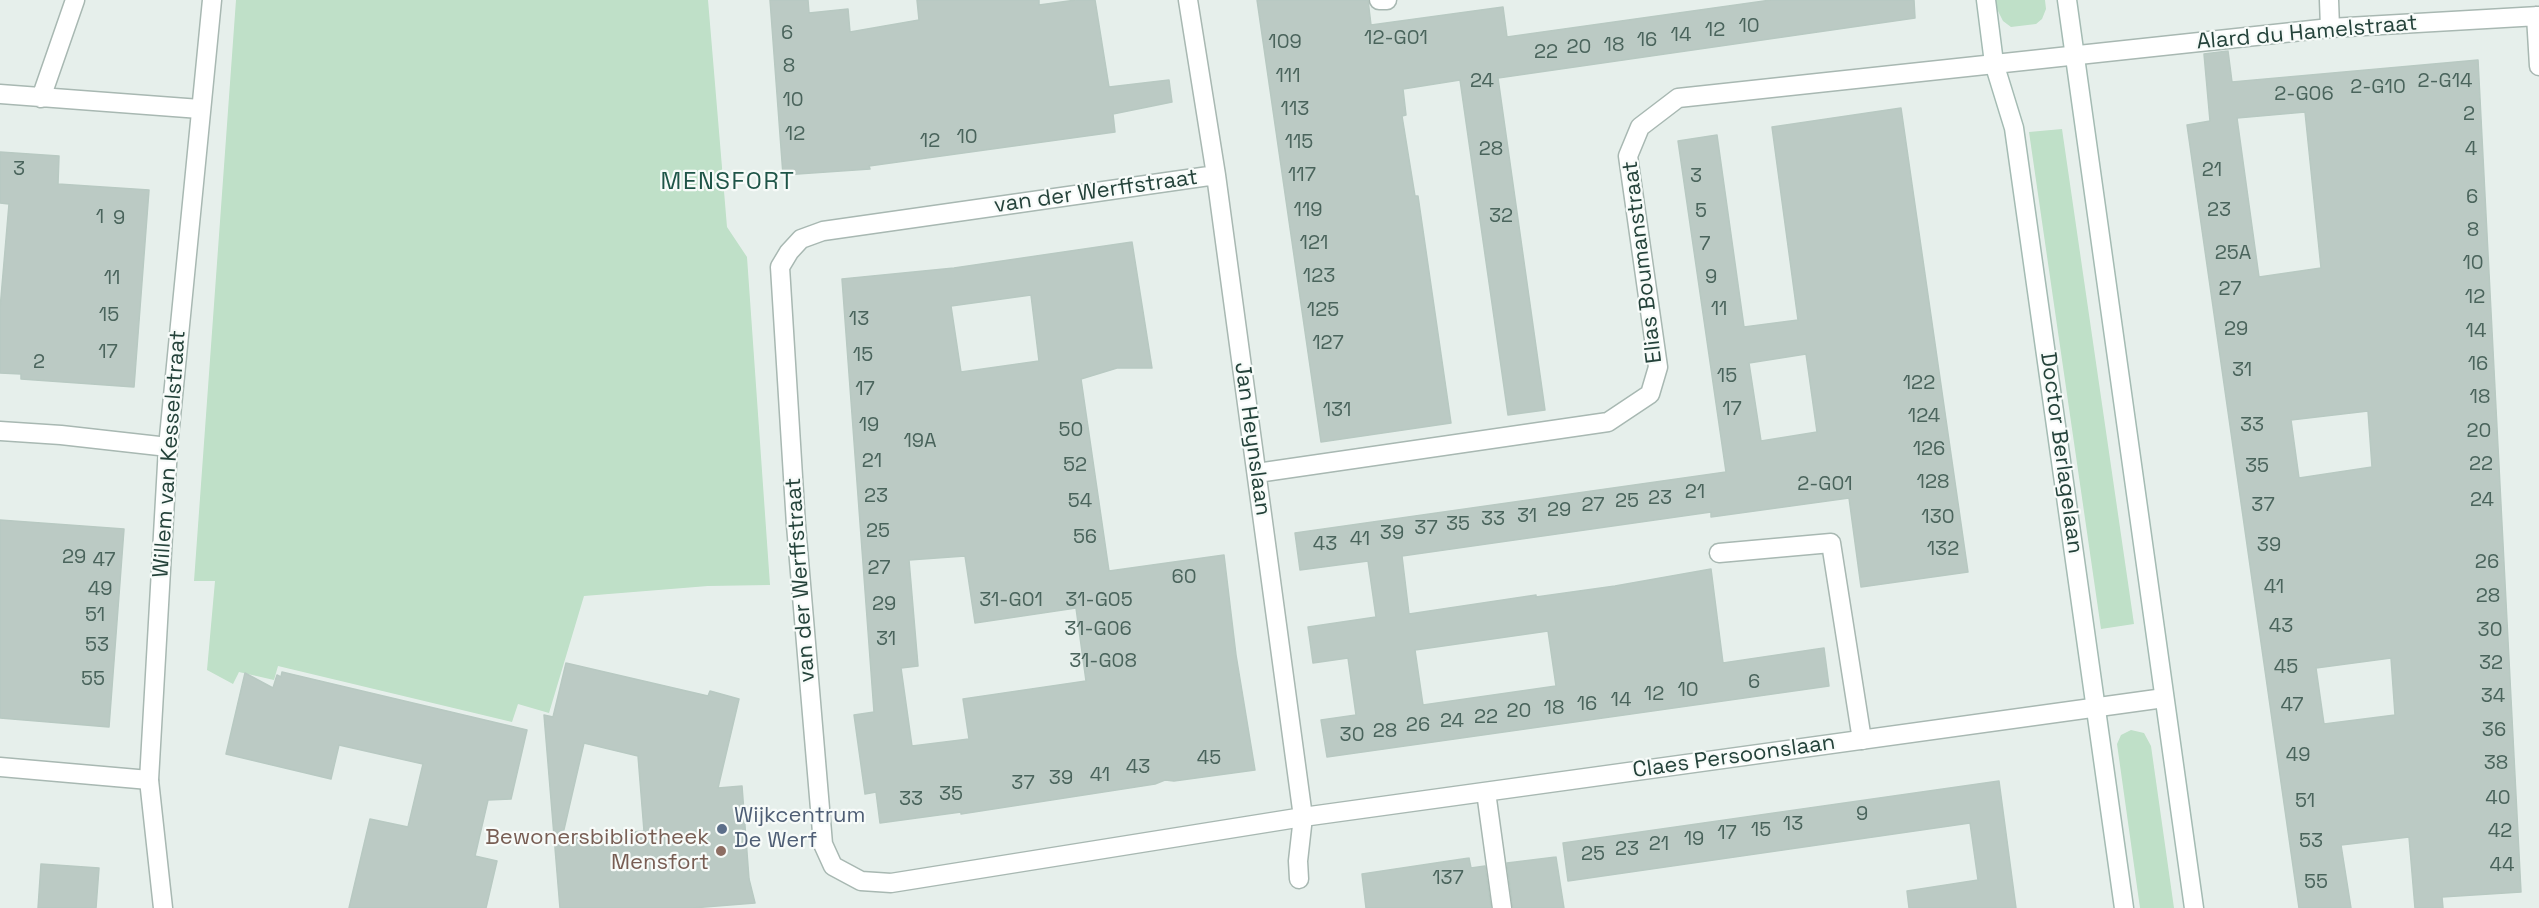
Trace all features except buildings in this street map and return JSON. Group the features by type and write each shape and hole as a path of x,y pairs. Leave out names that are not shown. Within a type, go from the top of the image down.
{"street":[{"path":"41,98 75,0"},
{"name":"Willem van Kesselstraat","path":"163,908 149,780 168,447 212,0"},
{"name":"Jan Heynslaan","path":"1188,0 1216,175 1303,816 1298,861 1299,879"},
{"path":"1379,0 1387,0"},
{"name":"Doctor Berlagelaan","path":"1986,0 1994,63 2014,128 2124,908"},
{"path":"2067,0 2194,908"},
{"path":"2329,0 2330,28"},
{"path":"2538,16 2539,66"},
{"name":"Alard du Hamelstraat","path":"1994,63 2330,28 2538,16"},
{"name":"Elias Boumanstraat","path":"1257,473 1608,422 1650,394 1658,367 1628,156 1640,127 1678,98 1994,63"},
{"path":"0,94 200,109"},
{"name":"van der Werffstraat","path":"1216,175 823,231 801,239 789,252 780,267 796,525 822,844 833,866 861,881 891,884 1303,816"},
{"path":"0,431 61,435 168,447"},
{"path":"1719,553 1832,543 1862,740"},
{"name":"Claes Persoonslaan","path":"1303,816 2164,698"},
{"path":"0,767 149,780"},
{"path":"1486,792 1502,908"}],"green space":[{"path":"236,0 708,0 727,227 747,257 770,585 708,586 584,596 549,713 518,704 512,722 278,666 274,680 239,672 233,684 207,670 215,581 194,581"},
{"path":"1995,0 2045,0 2046,9 2042,19 2036,24 2011,27 2003,21"},
{"path":"2062,129 2134,624 2101,629 2029,132"},
{"path":"2131,730 2144,733 2151,746 2174,908 2140,908 2117,744 2121,735"}],"place":[{"name":"Wijkcentrum De Werf","path":"722,829"},
{"name":"Bewonersbibliotheek Mensfort","path":"721,851"}],"district":[{"name":"MENSFORT","path":"728,182"}]}
